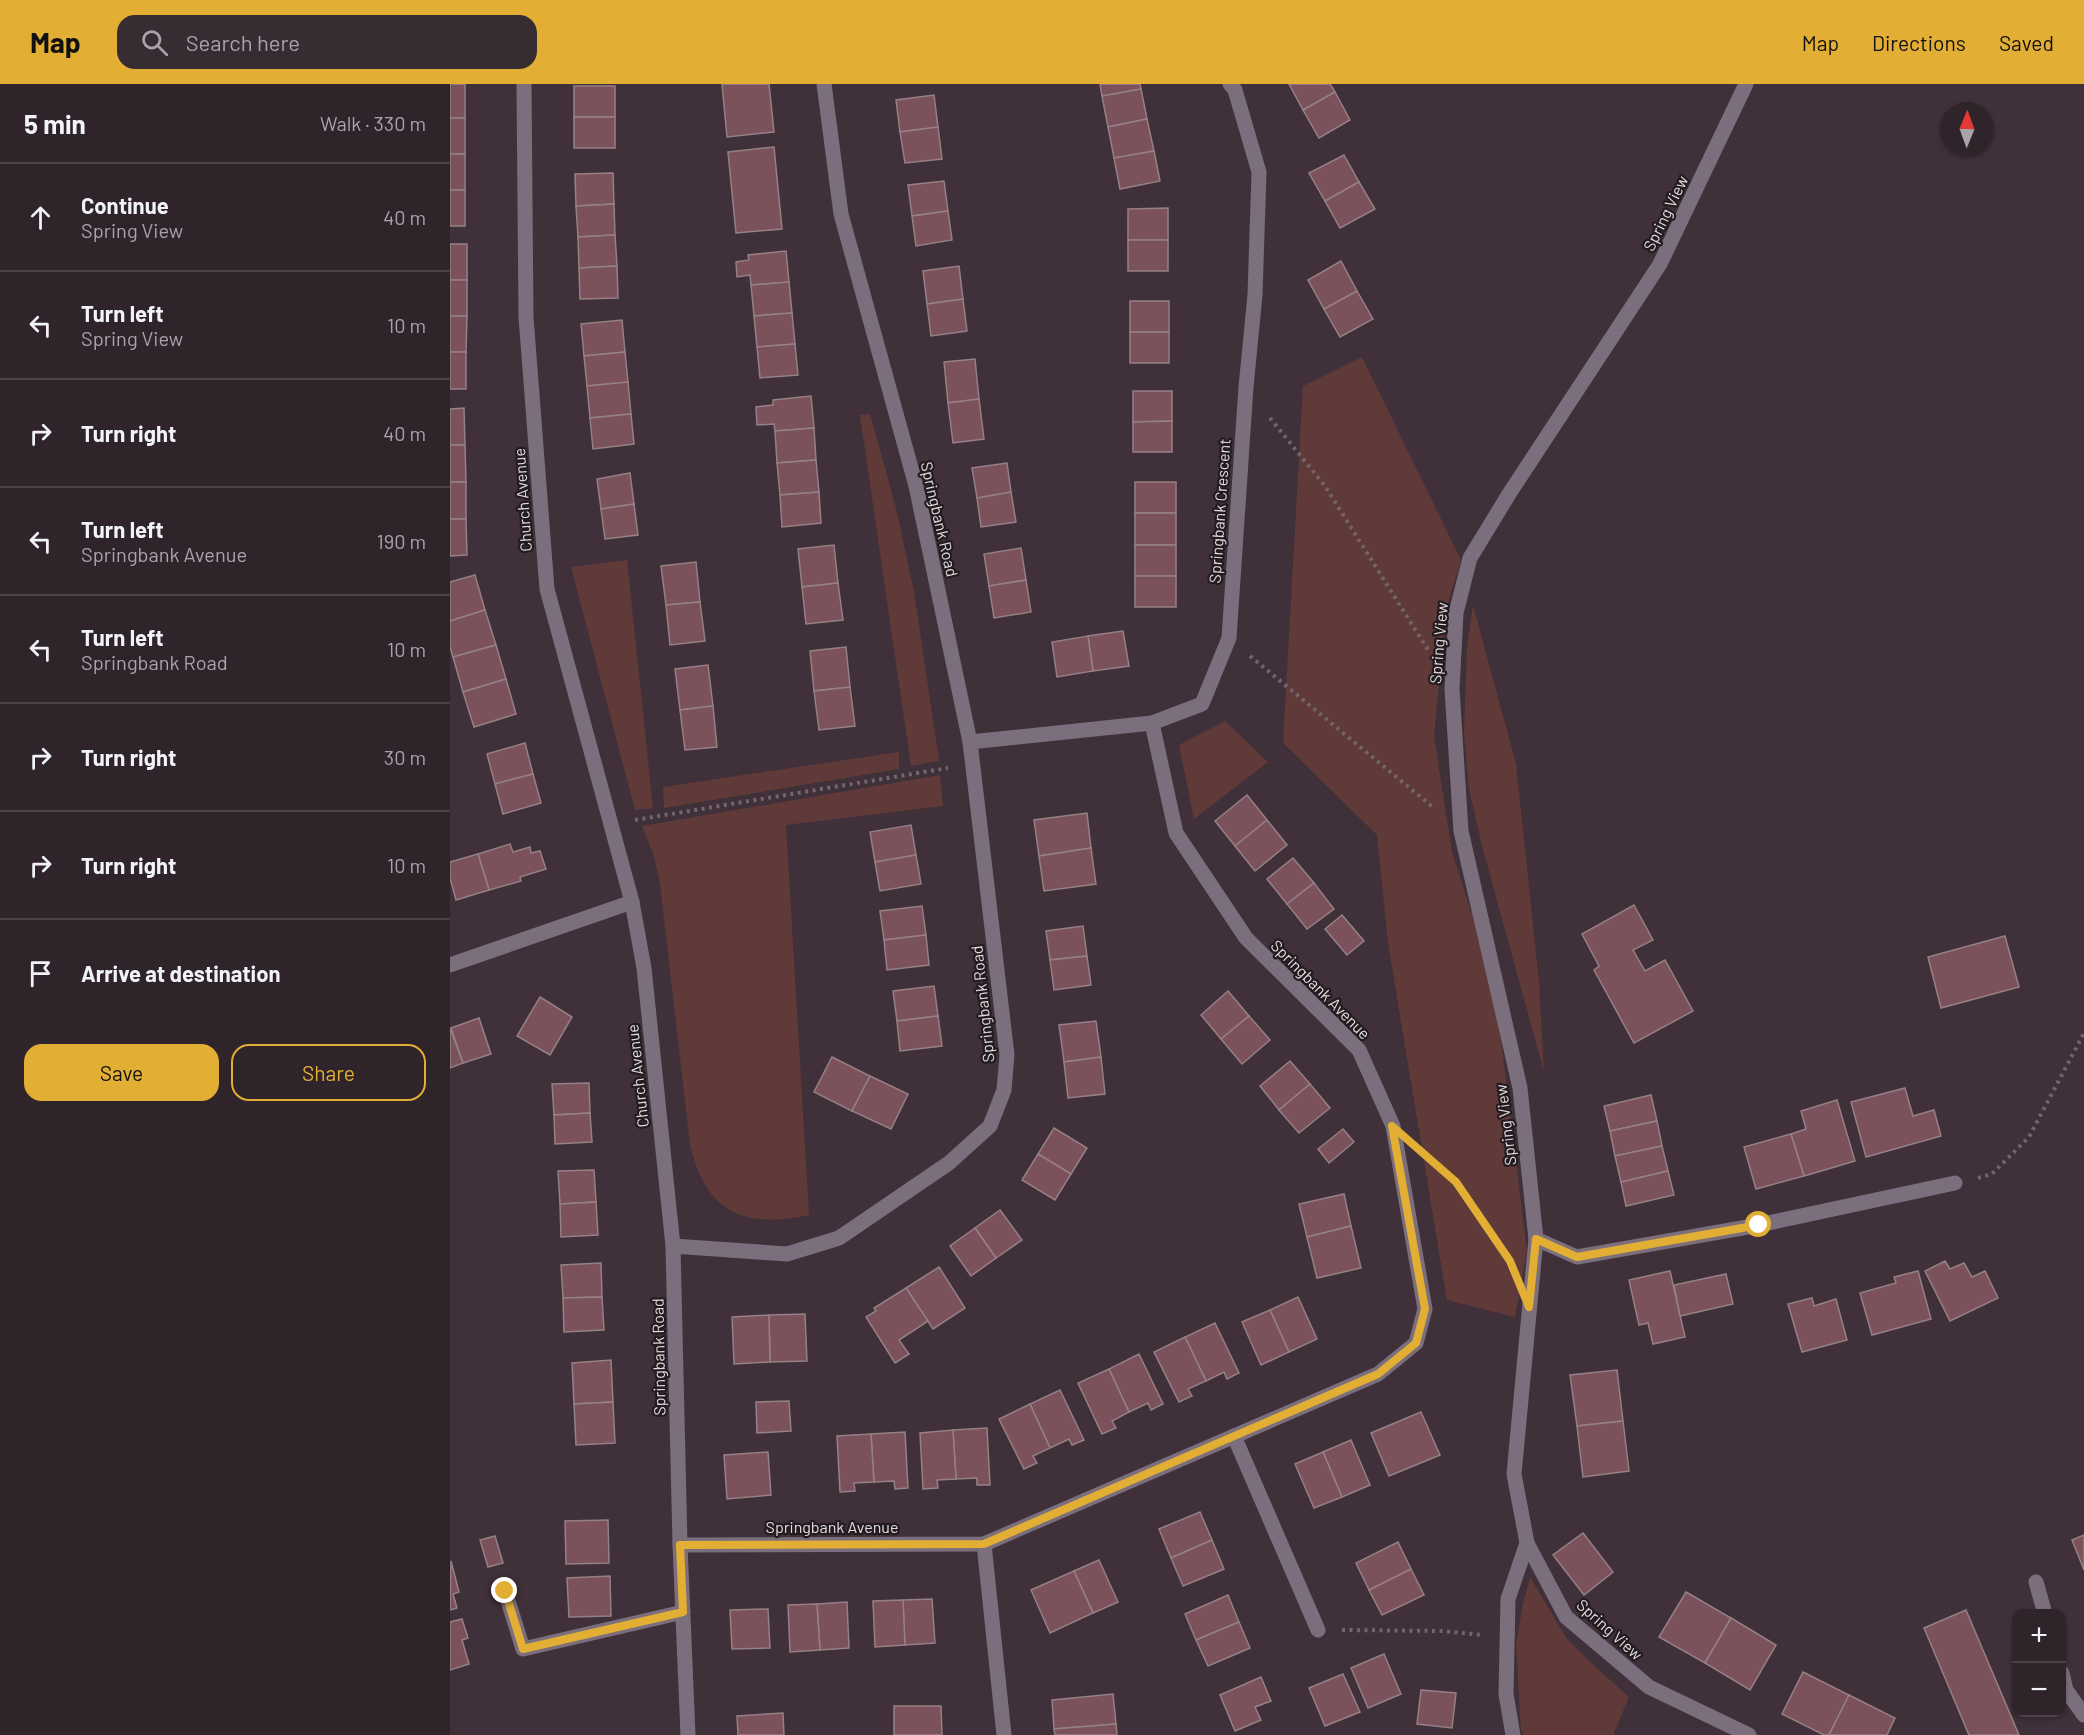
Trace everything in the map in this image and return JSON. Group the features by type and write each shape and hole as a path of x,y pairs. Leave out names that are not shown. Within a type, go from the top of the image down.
{"street":[{"name":"Church Avenue","path":"524,84 526,317 547,589 632,902 644,968 673,1246"},
{"name":"Springbank Road","path":"688,1735 680,1545 673,1246 787,1254 839,1238 950,1163 990,1126 1004,1090 1007,1055 970,742 915,486 841,214 824,84"},
{"name":"Springbank Crescent","path":"970,742 1152,723 1202,705 1229,638 1246,387 1255,295 1260,172 1235,90 1230,84"},
{"name":"Spring View","path":"1746,84 1660,264 1509,494 1470,558 1456,613 1452,689 1461,831 1520,1088 1536,1239 1514,1474 1527,1543 1566,1617 1649,1687 1749,1735"},
{"name":"Springbank Avenue","path":"680,1545 984,1544 1378,1374 1416,1343 1425,1309 1392,1126 1359,1050 1246,938 1176,833 1152,723"},
{"path":"450,965 632,902"},
{"path":"1536,1239 1577,1257 1759,1225 1955,1183"},
{"path":"1234,1436 1318,1629"},
{"path":"1513,1735 1506,1694 1508,1599 1527,1543"},
{"path":"984,1544 1004,1735"},
{"path":"2036,1582 2044,1609"},
{"path":"505,1591 523,1649 683,1612"},
{"path":"2066,1690 2084,1715"}],"path":[{"path":"1246,387 1325,486 1428,651"},
{"path":"1229,638 1461,831"},
{"path":"611,824 973,764"},
{"path":"1955,1183 1992,1174 2029,1137 2084,1033"},
{"path":"1392,1126 1456,1182 1510,1261"},
{"path":"1318,1629 1443,1631 1506,1638"}],"shaded area":[{"path":"1362,357 1461,560 1446,610 1434,736 1452,852 1494,984 1527,1251 1515,1317 1447,1300 1388,943 1377,835 1283,743 1303,386"},
{"path":"870,414 895,504 914,592 939,761 911,766 860,415"},
{"path":"627,560 653,808 635,810 571,567"},
{"path":"1473,605 1516,764 1539,982 1544,1072 1482,846 1469,789 1464,732 1467,648"},
{"path":"1225,721 1268,762 1194,819 1179,745"},
{"path":"899,752 899,769 664,808 663,787"},
{"path":"940,775 943,806 786,825 809,1215 786,1219 765,1219 746,1217 730,1210 717,1200 706,1186 690,1144 660,884 654,856 642,826"},
{"path":"1530,1577 1567,1639 1629,1697 1613,1735 1524,1735 1521,1730 1516,1644"}],"building":[{"path":"450,84 465,84 465,118 450,118"},
{"path":"722,84 769,84 774,132 727,137"},
{"path":"1100,84 1140,84 1141,89 1102,96"},
{"path":"1289,84 1330,84 1335,92 1303,110"},
{"path":"574,86 615,86 615,117 574,117"},
{"path":"1141,89 1147,119 1108,127 1102,96"},
{"path":"1335,92 1350,120 1319,138 1303,110"},
{"path":"934,95 938,127 900,132 896,100"},
{"path":"574,117 615,117 615,148 574,148"},
{"path":"450,118 465,118 465,154 450,154"},
{"path":"1147,119 1154,151 1114,158 1108,127"},
{"path":"938,127 942,159 905,163 900,132"},
{"path":"774,147 782,229 736,233 728,152"},
{"path":"1154,151 1160,181 1120,189 1114,158"},
{"path":"450,154 465,154 465,190 450,190"},
{"path":"1344,155 1359,182 1325,201 1309,173"},
{"path":"613,173 614,204 576,206 575,174"},
{"path":"944,181 948,211 912,216 908,185"},
{"path":"1359,182 1375,209 1340,228 1325,201"},
{"path":"450,190 465,190 465,226 450,226"},
{"path":"614,204 615,235 578,237 576,206"},
{"path":"1168,208 1168,240 1128,240 1128,209"},
{"path":"948,211 952,240 916,246 912,216"},
{"path":"615,235 617,266 579,268 578,237"},
{"path":"1128,240 1168,240 1168,271 1128,271"},
{"path":"450,244 467,244 467,280 450,280"},
{"path":"786,251 789,282 751,285 750,275 737,277 736,262 749,260 748,255"},
{"path":"1341,261 1357,291 1324,309 1308,280"},
{"path":"617,266 618,298 580,299 579,268"},
{"path":"959,266 963,299 927,304 923,271"},
{"path":"450,280 467,280 467,316 450,316"},
{"path":"789,282 792,313 754,316 751,285"},
{"path":"1357,291 1373,319 1340,337 1324,309"},
{"path":"963,299 967,331 931,336 927,304"},
{"path":"1130,301 1169,301 1169,332 1130,332"},
{"path":"792,313 795,344 757,347 754,316"},
{"path":"450,316 467,316 466,352 450,352"},
{"path":"622,320 625,352 584,356 581,324"},
{"path":"1130,332 1169,332 1169,363 1130,363"},
{"path":"795,344 798,375 760,378 757,347"},
{"path":"450,352 466,352 466,389 450,389"},
{"path":"625,352 628,382 587,386 584,356"},
{"path":"975,359 979,399 948,403 944,362"},
{"path":"628,382 631,414 590,418 587,386"},
{"path":"1133,391 1172,391 1172,421 1133,422"},
{"path":"811,396 814,428 775,431 774,424 757,425 756,407 773,405 773,400"},
{"path":"979,399 984,439 953,443 948,403"},
{"path":"464,408 465,445 450,445 450,409"},
{"path":"631,414 634,444 593,449 590,418"},
{"path":"1172,421 1172,452 1133,452 1133,422"},
{"path":"814,428 816,460 777,463 775,431"},
{"path":"450,445 465,445 466,482 450,482"},
{"path":"816,460 819,492 780,495 777,463"},
{"path":"1007,463 1011,492 977,498 972,468"},
{"path":"630,473 634,504 601,509 597,479"},
{"path":"450,482 466,482 466,519 450,519"},
{"path":"1135,482 1176,482 1176,513 1135,513"},
{"path":"819,492 821,523 782,527 780,495"},
{"path":"1011,492 1016,522 981,527 977,498"},
{"path":"634,504 638,535 605,539 601,509"},
{"path":"1135,513 1176,513 1176,545 1135,545"},
{"path":"450,519 466,519 467,555 450,556"},
{"path":"834,545 838,583 802,587 798,549"},
{"path":"1135,545 1176,545 1176,576 1135,576"},
{"path":"1021,548 1026,580 989,586 984,554"},
{"path":"696,562 700,602 666,605 661,566"},
{"path":"475,575 485,610 450,621 450,582"},
{"path":"1135,576 1176,576 1176,607 1135,607"},
{"path":"1026,580 1031,612 994,618 989,586"},
{"path":"838,583 843,620 806,624 802,587"},
{"path":"700,602 705,641 670,645 666,605"},
{"path":"485,610 496,645 453,657 450,647 450,621"},
{"path":"1123,631 1129,666 1093,671 1088,636"},
{"path":"1088,636 1093,671 1057,677 1052,642"},
{"path":"496,645 506,679 463,692 453,657"},
{"path":"846,647 850,687 814,691 810,651"},
{"path":"708,665 713,706 680,710 675,669"},
{"path":"506,679 516,714 474,727 463,692"},
{"path":"850,687 855,726 819,730 814,691"},
{"path":"713,706 717,747 685,750 680,710"},
{"path":"525,743 533,774 495,784 487,754"},
{"path":"533,774 541,803 503,814 495,784"},
{"path":"1247,795 1267,820 1235,846 1215,821"},
{"path":"1087,813 1091,848 1039,856 1034,820"},
{"path":"1267,820 1287,845 1255,871 1235,846"},
{"path":"911,825 916,855 875,862 870,832"},
{"path":"510,844 513,852 530,847 531,853 540,851 546,869 520,877 521,881 489,890 478,854"},
{"path":"1091,848 1096,884 1044,891 1039,856"},
{"path":"478,854 489,890 456,900 450,878 450,862"},
{"path":"916,855 921,884 880,891 875,862"},
{"path":"1293,858 1314,883 1287,904 1267,879"},
{"path":"1314,883 1334,909 1307,929 1287,904"},
{"path":"1634,905 1653,940 1633,950 1645,971 1665,960 1693,1011 1634,1043 1594,970 1599,966 1582,934"},
{"path":"922,906 926,935 884,940 880,911"},
{"path":"1342,915 1364,941 1347,955 1325,929"},
{"path":"1083,926 1087,956 1050,960 1046,931"},
{"path":"926,935 929,965 887,970 884,940"},
{"path":"2005,936 2019,987 1941,1008 1928,957"},
{"path":"1087,956 1091,985 1054,990 1050,960"},
{"path":"934,986 938,1016 897,1021 893,991"},
{"path":"1228,991 1249,1016 1221,1039 1201,1015"},
{"path":"540,997 572,1017 550,1055 517,1036"},
{"path":"938,1016 942,1046 900,1051 897,1021"},
{"path":"1249,1016 1270,1040 1242,1064 1221,1039"},
{"path":"479,1018 491,1054 463,1063 451,1028"},
{"path":"1096,1021 1101,1057 1064,1062 1059,1025"},
{"path":"450,1028 463,1063 450,1068"},
{"path":"832,1057 870,1076 852,1111 814,1092"},
{"path":"1101,1057 1105,1094 1068,1098 1064,1062"},
{"path":"1290,1061 1310,1084 1279,1110 1260,1086"},
{"path":"870,1076 908,1094 891,1129 852,1111"},
{"path":"589,1083 590,1113 554,1115 552,1084"},
{"path":"1310,1084 1330,1108 1299,1133 1279,1110"},
{"path":"1905,1088 1913,1116 1934,1110 1941,1136 1866,1157 1851,1102"},
{"path":"1651,1095 1657,1121 1610,1131 1604,1106"},
{"path":"1837,1100 1855,1161 1804,1176 1791,1134 1806,1129 1801,1111"},
{"path":"590,1113 592,1142 555,1144 554,1115"},
{"path":"1657,1121 1662,1146 1615,1156 1610,1131"},
{"path":"1054,1128 1087,1148 1071,1174 1038,1154"},
{"path":"1343,1129 1354,1142 1329,1163 1318,1149"},
{"path":"1791,1134 1804,1176 1756,1189 1744,1147"},
{"path":"1662,1146 1668,1171 1621,1182 1615,1156"},
{"path":"1038,1154 1071,1174 1055,1200 1022,1180"},
{"path":"594,1170 596,1202 560,1204 558,1171"},
{"path":"1668,1171 1674,1195 1626,1206 1621,1182"},
{"path":"1344,1194 1351,1226 1307,1237 1299,1204"},
{"path":"596,1202 598,1235 561,1237 560,1204"},
{"path":"1000,1210 1022,1240 996,1258 975,1228"},
{"path":"1351,1226 1361,1268 1317,1278 1307,1237"},
{"path":"975,1228 996,1258 971,1276 950,1246"},
{"path":"1945,1261 1950,1269 1964,1263 1972,1277 1985,1271 1998,1298 1950,1321 1925,1271"},
{"path":"601,1263 602,1297 563,1298 561,1265"},
{"path":"939,1267 965,1308 933,1329 906,1288"},
{"path":"1670,1271 1685,1337 1653,1344 1648,1323 1639,1325 1629,1280"},
{"path":"1918,1271 1931,1319 1872,1335 1860,1293 1896,1283 1894,1277"},
{"path":"1726,1274 1733,1304 1680,1316 1674,1285"},
{"path":"906,1288 928,1321 899,1340 909,1354 895,1363 866,1317 876,1311 874,1308"},
{"path":"602,1297 604,1330 564,1332 563,1298"},
{"path":"1298,1297 1317,1339 1289,1352 1270,1310"},
{"path":"1812,1298 1814,1306 1836,1299 1847,1340 1802,1352 1788,1304"},
{"path":"1270,1310 1289,1352 1261,1365 1242,1322"},
{"path":"805,1314 807,1361 770,1362 769,1315"},
{"path":"769,1315 770,1362 734,1364 732,1317"},
{"path":"1215,1323 1239,1373 1227,1379 1224,1372 1206,1381 1185,1337"},
{"path":"1185,1337 1206,1381 1188,1389 1192,1396 1179,1402 1154,1352"},
{"path":"1139,1354 1163,1404 1151,1410 1148,1403 1129,1412 1109,1369"},
{"path":"611,1360 613,1402 574,1404 572,1363"},
{"path":"1109,1369 1129,1412 1112,1421 1116,1428 1102,1434 1078,1383"},
{"path":"1617,1370 1623,1421 1577,1426 1570,1375"},
{"path":"1060,1390 1084,1440 1072,1445 1069,1439 1050,1448 1030,1404"},
{"path":"789,1401 791,1431 757,1433 756,1402"},
{"path":"613,1402 615,1443 576,1445 574,1404"},
{"path":"1030,1404 1050,1448 1033,1456 1037,1463 1024,1469 999,1419"},
{"path":"1421,1412 1440,1455 1389,1476 1371,1433"},
{"path":"1623,1421 1629,1471 1583,1477 1577,1426"},
{"path":"987,1428 990,1485 977,1485 977,1478 956,1479 953,1430"},
{"path":"953,1430 956,1479 937,1480 938,1488 923,1489 920,1433"},
{"path":"905,1432 908,1488 895,1489 894,1481 874,1482 871,1434"},
{"path":"871,1434 874,1482 854,1483 855,1491 840,1492 837,1436"},
{"path":"1351,1440 1370,1485 1342,1497 1323,1452"},
{"path":"768,1452 771,1495 727,1499 724,1455"},
{"path":"1323,1452 1342,1497 1314,1508 1295,1464"},
{"path":"1200,1512 1212,1540 1171,1558 1159,1529"},
{"path":"608,1520 609,1563 566,1564 565,1521"},
{"path":"1583,1533 1613,1572 1584,1595 1553,1555"},
{"path":"2084,1535 2084,1570 2072,1540"},
{"path":"495,1536 503,1563 488,1567 480,1540"},
{"path":"1212,1540 1224,1569 1183,1586 1171,1558"},
{"path":"1398,1542 1411,1569 1369,1590 1356,1563"},
{"path":"1099,1560 1118,1602 1093,1613 1074,1571"},
{"path":"451,1561 459,1592 453,1594 457,1608 450,1610"},
{"path":"1411,1569 1424,1595 1382,1615 1369,1590"},
{"path":"1074,1571 1093,1613 1050,1633 1031,1590"},
{"path":"610,1576 611,1616 569,1617 567,1578"},
{"path":"1686,1592 1731,1618 1705,1663 1659,1637"},
{"path":"1228,1595 1239,1622 1196,1640 1185,1614"},
{"path":"932,1599 935,1643 905,1645 903,1600"},
{"path":"903,1600 905,1645 875,1647 873,1601"},
{"path":"847,1602 849,1648 820,1650 817,1604"},
{"path":"817,1604 820,1650 790,1652 788,1605"},
{"path":"768,1609 770,1648 732,1649 730,1610"},
{"path":"1966,1610 2019,1735 1969,1735 1924,1628"},
{"path":"1731,1618 1776,1645 1750,1690 1705,1663"},
{"path":"462,1619 468,1638 462,1640 469,1664 450,1670 450,1622"},
{"path":"1239,1622 1250,1648 1208,1666 1196,1640"},
{"path":"1384,1654 1401,1694 1368,1708 1351,1668"},
{"path":"1803,1672 1849,1695 1829,1735 1824,1735 1782,1714"},
{"path":"1343,1674 1360,1712 1325,1726 1309,1688"},
{"path":"1261,1677 1271,1701 1255,1707 1261,1720 1235,1731 1220,1695"},
{"path":"1421,1690 1456,1693 1452,1728 1417,1724"},
{"path":"1113,1694 1116,1724 1054,1729 1052,1700"},
{"path":"1849,1695 1895,1718 1887,1735 1829,1735"},
{"path":"894,1706 941,1706 942,1735 894,1735"},
{"path":"783,1713 784,1735 738,1735 737,1716"},
{"path":"1116,1724 1117,1735 1055,1735 1054,1729"}],"route":[{"path":"505,1591 523,1649 683,1612 680,1545 984,1544 1378,1374 1416,1343 1425,1309 1392,1126 1456,1182 1510,1261 1529,1307 1536,1239 1577,1257 1759,1225"}]}
